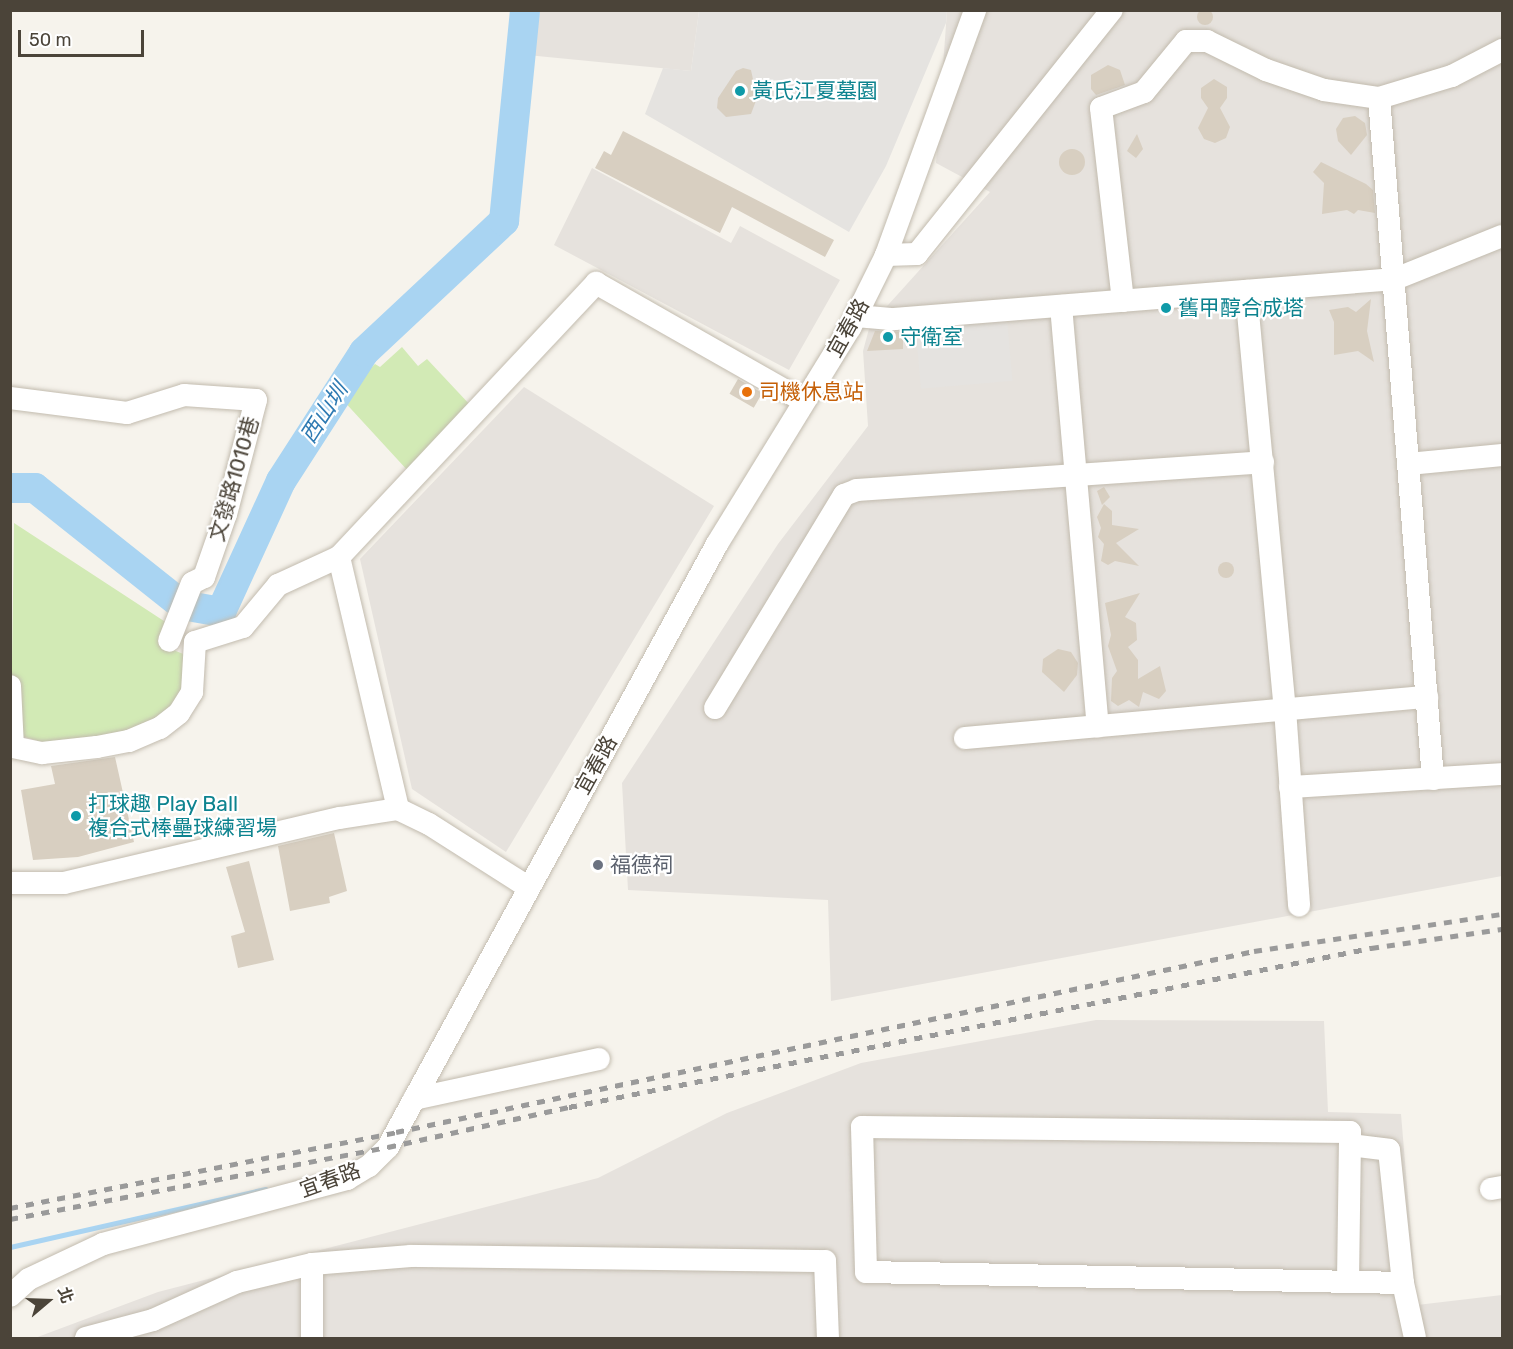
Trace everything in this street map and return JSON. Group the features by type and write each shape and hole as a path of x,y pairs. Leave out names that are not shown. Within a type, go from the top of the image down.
{"street":[{"name":"宜春路","path":"10,1296 29,1279 103,1244 346,1179 369,1166 388,1148 528,887 717,544 856,316 886,255 975,10"},
{"path":"886,255 917,254 1112,10"},
{"path":"1123,301 1101,108 1144,92 1186,42 1208,41 1266,70 1324,90 1379,98 1452,76 1503,50"},
{"path":"1379,98 1395,279 1432,779"},
{"path":"856,316 894,319 1395,279 1503,236"},
{"path":"10,686 13,747 42,753 129,741 160,728 179,713 192,692 195,642 243,627 278,585 339,557 596,283 804,401"},
{"path":"1246,291 1285,709 1299,906"},
{"path":"1061,306 1074,476 1098,726"},
{"name":"文發路1010巷","path":"10,398 127,414 184,395 256,400 226,514 204,577 192,583 169,641"},
{"path":"1409,464 1503,455"},
{"path":"715,708 844,495 857,490 1263,462"},
{"path":"339,557 398,809"},
{"path":"965,738 1427,697"},
{"path":"1290,787 1503,774"},
{"path":"10,883 64,883 339,818 398,809 429,824 528,887"},
{"path":"414,1099 599,1059"},
{"path":"1348,1282 1350,1132 862,1127 866,1272 1348,1282 1403,1283"},
{"path":"1350,1145 1389,1150 1403,1283 1414,1338"},
{"path":"86,1338 153,1320 237,1282 312,1264 411,1256 825,1261 828,1338"},
{"path":"312,1264 312,1338"}],"shaded area":[{"path":"532,11 699,11 691,71 527,55"},
{"path":"699,11 947,11 946,23 886,166 849,232 645,114 663,68 691,71"},
{"path":"947,11 1502,11 1502,876 831,1001 828,900 628,890 622,783 778,544 868,426 863,351 870,325 990,192 936,163"},
{"path":"592,168 731,243 740,226 840,280 789,370 554,245"},
{"path":"1007,318 1012,381 921,389 915,326"},
{"path":"524,387 714,506 506,852 412,789 360,559"},
{"path":"1096,1020 1324,1021 1328,1112 1401,1114 1417,1305 1502,1295 1502,1338 35,1338 158,1292 598,1178 727,1113 861,1063"}],"green space":[{"path":"402,347 418,366 427,359 472,407 409,472 340,397 375,364 380,367"},
{"path":"14,523 167,623 158,644 186,655 183,698 151,728 52,745 11,733"}],"building":[{"path":"1205,9 1211,11 1213,17 1211,23 1205,25 1199,23 1197,17 1199,11"},
{"path":"1108,65 1120,70 1125,85 1096,95 1091,89 1091,75"},
{"name":"黃氏江夏墓園","path":"743,68 751,70 757,98 751,114 726,117 717,108 718,98 736,71"},
{"path":"1214,79 1227,87 1227,98 1220,108 1230,127 1226,138 1215,143 1204,139 1198,128 1208,108 1201,98 1201,88"},
{"path":"1355,116 1365,123 1367,135 1351,155 1338,141 1336,129 1343,118"},
{"path":"623,131 834,240 825,257 732,207 720,233 595,168 604,151 611,155"},
{"path":"1137,134 1143,149 1136,158 1127,151"},
{"path":"1072,149 1081,153 1085,162 1081,171 1072,175 1063,171 1059,162 1063,153"},
{"path":"1321,162 1366,184 1373,190 1375,213 1358,210 1354,214 1347,210 1322,214 1324,183 1313,172"},
{"path":"1371,299 1367,331 1374,362 1358,351 1334,355 1334,322 1329,310 1348,307 1356,312"},
{"name":"守衛室","path":"875,331 903,332 903,349 867,351"},
{"name":"司機休息站","path":"738,379 762,393 754,408 730,394"},
{"path":"1104,487 1110,497 1102,505 1097,491"},
{"path":"1104,504 1112,511 1112,525 1139,529 1116,543 1139,566 1115,561 1108,565 1101,561 1104,544 1098,537 1101,528 1097,517"},
{"path":"1223,562 1229,562 1234,570 1232,576 1223,578 1218,573 1218,567"},
{"path":"1140,593 1125,617 1136,623 1137,640 1128,647 1138,660 1138,679 1160,666 1166,691 1159,699 1143,692 1139,707 1129,700 1118,706 1111,701 1112,678 1117,671 1108,646 1111,635 1105,603"},
{"path":"1058,649 1071,652 1078,663 1077,675 1064,692 1042,672 1043,659"},
{"name":"打球趣 Play Ball 複合式棒壘球練習場","path":"115,757 134,842 78,857 33,860 21,790 55,784 51,766"},
{"path":"334,833 347,891 329,897 330,903 290,911 278,846"},
{"path":"249,861 274,960 238,968 231,936 245,932 226,867"}],"waterway":[{"name":"西山圳","path":"10,488 35,488 182,605 221,612 281,481 364,352 504,221 525,10"},
{"path":"10,1247 266,1189"}],"railway":[{"path":"10,1208 396,1132 1254,951 1502,914"},
{"path":"10,1219 388,1147 569,1107 1371,948 1502,929"}],"place":[{"name":"黃氏江夏墓園","path":"740,91"},
{"name":"舊甲醇合成塔","path":"1166,308"},
{"name":"守衛室","path":"888,337"},
{"name":"司機休息站","path":"747,392"},
{"name":"打球趣 Play Ball 複合式棒壘球練習場","path":"76,816"},
{"name":"福德祠","path":"598,865"}]}
